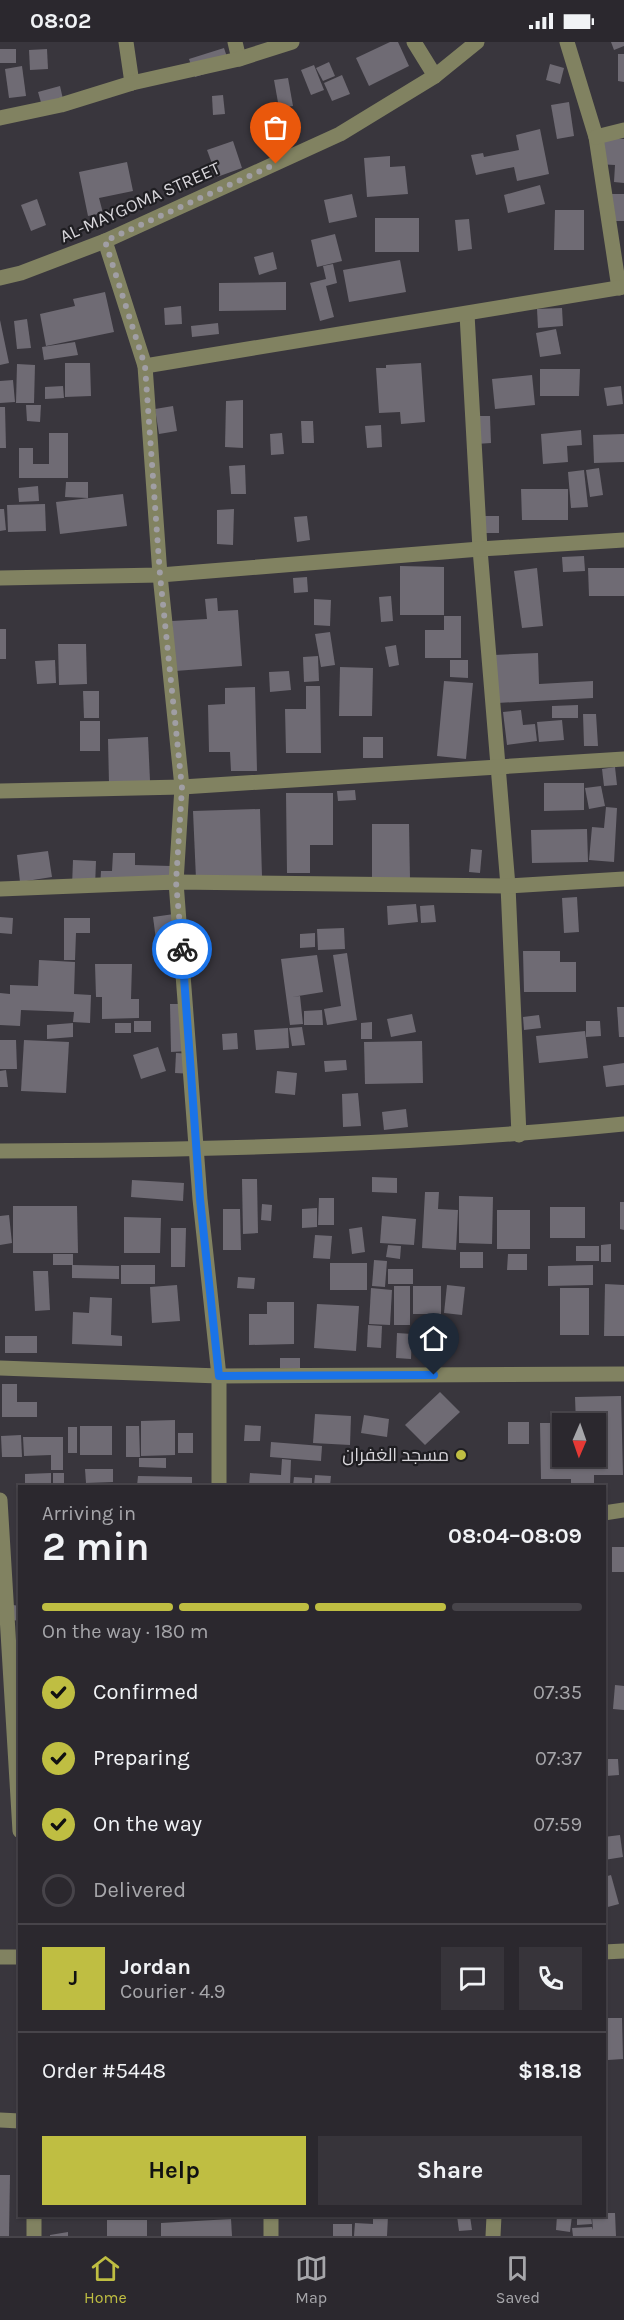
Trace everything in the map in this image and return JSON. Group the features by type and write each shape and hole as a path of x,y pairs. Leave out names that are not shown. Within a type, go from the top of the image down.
{"street":[{"path":"126,42 132,83"},
{"path":"235,42 239,59"},
{"path":"0,118 61,105 132,83 239,59 292,42"},
{"path":"414,42 435,76"},
{"name":"AL-MAYGOMA STREET","path":"0,278 105,241 340,134 435,76 477,42"},
{"path":"145,366 621,287 596,137 567,42"},
{"path":"596,137 624,130"},
{"path":"105,241 145,366 160,575 182,788 176,882 200,1199 219,1376 219,1485"},
{"path":"467,314 480,549 508,886 519,1135"},
{"path":"0,578 160,575 480,549 624,540"},
{"path":"0,791 182,788 624,759"},
{"path":"0,889 176,882 508,886 624,879"},
{"path":"0,1151 198,1150 519,1135 624,1124"},
{"path":"0,1368 219,1376 624,1374"},
{"path":"0,1500 8,1578 18,1789"},
{"path":"606,1514 624,1510"},
{"path":"606,1952 624,1951"},
{"path":"0,1957 18,1957"},
{"path":"0,2120 18,2121"},
{"path":"34,2217 34,2236"},
{"path":"271,2217 271,2236"},
{"path":"493,2236 494,2217"}],"building":[{"path":"390,42 398,42 409,66 369,86 356,58"},
{"path":"611,42 624,42 624,46 614,50"},
{"path":"224,48 230,66 195,77 189,59"},
{"path":"0,49 16,49 16,63 0,63"},
{"path":"47,49 48,69 30,70 29,50"},
{"path":"618,54 624,54 624,82 618,81"},
{"path":"329,62 335,76 323,81 316,68"},
{"path":"550,64 564,68 560,84 546,80"},
{"path":"314,65 324,90 311,95 301,70"},
{"path":"22,66 26,96 9,98 5,69"},
{"path":"342,75 350,94 332,101 324,83"},
{"path":"288,78 293,106 279,108 274,80"},
{"path":"60,86 65,108 44,113 38,92"},
{"path":"223,95 225,114 213,115 212,96"},
{"path":"569,102 574,136 557,139 551,105"},
{"path":"540,129 549,174 517,181 514,167 476,175 471,155 483,153 484,157 519,150 516,135"},
{"path":"598,137 624,139 624,183 614,182 615,165 596,164"},
{"path":"233,141 242,168 217,177 207,150"},
{"path":"390,156 390,167 405,166 408,194 367,197 364,158"},
{"path":"127,162 133,191 99,198 103,213 88,216 79,172"},
{"path":"540,185 545,204 508,213 504,195"},
{"path":"352,194 357,217 329,223 324,200"},
{"path":"608,194 624,194 624,221 609,221"},
{"path":"37,199 46,225 31,231 21,205"},
{"path":"555,210 584,210 584,250 554,250"},
{"path":"375,218 419,218 419,252 375,252"},
{"path":"469,219 472,249 458,251 455,220"},
{"path":"335,234 342,261 317,267 311,240"},
{"path":"273,252 277,269 259,275 254,257"},
{"path":"400,260 406,292 349,302 343,270"},
{"path":"333,264 337,283 326,286 334,317 320,321 310,283 326,279 323,266"},
{"path":"286,282 286,310 219,311 219,283"},
{"path":"105,292 114,332 46,346 40,314 75,306 73,299"},
{"path":"181,306 182,324 165,325 164,308"},
{"path":"562,308 563,326 538,328 537,309"},
{"path":"27,319 31,348 17,349 14,321"},
{"path":"0,320 9,363 0,365"},
{"path":"218,323 219,334 192,337 191,326"},
{"path":"556,329 561,354 540,357 536,333"},
{"path":"75,342 78,355 44,360 42,347"},
{"path":"65,363 90,363 91,396 65,397"},
{"path":"421,363 425,422 401,424 400,412 379,413 376,368 386,368 386,365"},
{"path":"17,364 35,365 34,403 16,403"},
{"path":"540,369 580,369 579,396 540,396"},
{"path":"532,375 535,405 495,409 492,379"},
{"path":"13,380 15,402 0,403 0,381"},
{"path":"63,386 64,398 45,399 45,387"},
{"path":"621,386 623,404 607,406 604,388"},
{"path":"243,400 243,448 225,447 226,401"},
{"path":"26,405 41,405 40,422 27,421"},
{"path":"173,406 177,431 159,434 155,409"},
{"path":"0,407 5,407 6,448 0,448"},
{"path":"475,416 490,416 491,443 476,444"},
{"path":"301,421 313,421 314,443 302,443"},
{"path":"381,425 382,447 367,448 365,426"},
{"path":"581,430 582,445 567,446 568,462 543,464 541,434"},
{"path":"49,433 68,433 68,478 19,478 19,448 33,448 33,464 49,464"},
{"path":"282,433 284,454 271,455 270,434"},
{"path":"624,434 624,462 594,463 593,435"},
{"path":"245,465 246,494 231,494 229,466"},
{"path":"599,468 603,495 590,497 586,470"},
{"path":"584,470 588,507 571,508 568,472"},
{"path":"66,482 88,482 88,498 65,497"},
{"path":"38,486 39,501 19,502 18,488"},
{"path":"521,489 568,489 568,520 522,520"},
{"path":"123,494 127,526 60,534 56,502"},
{"path":"45,504 46,531 8,532 7,505"},
{"path":"0,509 4,509 6,530 0,531"},
{"path":"234,509 233,545 217,544 217,510"},
{"path":"307,516 310,540 297,542 294,517"},
{"path":"484,516 499,516 499,533 484,533"},
{"path":"584,556 585,571 563,572 562,557"},
{"path":"400,566 444,567 444,615 400,615"},
{"path":"537,568 543,626 522,628 514,571"},
{"path":"588,568 624,568 624,596 589,596"},
{"path":"307,577 308,592 294,593 293,578"},
{"path":"391,596 393,621 381,622 379,597"},
{"path":"217,598 218,611 238,610 242,666 175,671 172,621 207,619 205,599"},
{"path":"314,599 331,600 330,626 314,625"},
{"path":"444,616 461,616 461,658 425,658 425,630 444,630"},
{"path":"0,629 6,629 6,659 0,659"},
{"path":"330,632 335,665 321,667 315,634"},
{"path":"58,644 86,644 87,684 59,685"},
{"path":"396,645 399,665 389,667 385,647"},
{"path":"538,653 539,684 593,681 593,698 497,703 494,655"},
{"path":"318,656 319,681 304,682 303,657"},
{"path":"55,660 56,683 37,684 35,661"},
{"path":"450,660 468,660 468,678 450,677"},
{"path":"340,667 373,668 372,716 339,716"},
{"path":"289,671 291,690 270,692 269,672"},
{"path":"444,681 473,683 466,759 437,756"},
{"path":"306,686 320,686 321,753 286,753 285,709 306,709"},
{"path":"255,687 257,771 231,771 230,752 209,752 208,705 225,704 225,688"},
{"path":"83,691 99,691 99,718 84,718"},
{"path":"578,705 578,718 552,718 552,706"},
{"path":"521,710 523,725 535,724 537,741 507,745 503,712"},
{"path":"583,714 596,714 598,746 584,746"},
{"path":"562,720 564,740 539,742 537,722"},
{"path":"80,721 100,721 100,751 80,751"},
{"path":"148,737 150,781 109,783 108,739"},
{"path":"363,737 383,737 383,758 363,758"},
{"path":"615,767 617,785 604,786 602,769"},
{"path":"544,783 584,783 584,810 544,811"},
{"path":"601,786 605,806 589,809 585,788"},
{"path":"355,790 356,800 338,801 337,791"},
{"path":"286,793 333,793 333,845 310,845 310,873 287,873"},
{"path":"606,807 617,808 614,862 589,860 592,827 604,828"},
{"path":"260,809 262,877 196,879 193,811"},
{"path":"372,824 409,824 410,879 372,880"},
{"path":"587,829 588,862 532,863 531,830"},
{"path":"471,849 482,850 480,873 469,872"},
{"path":"48,851 52,877 20,882 17,855"},
{"path":"113,853 135,853 135,865 171,866 170,890 100,889 101,871 112,871"},
{"path":"73,860 96,861 95,887 72,886"},
{"path":"577,897 579,932 564,933 562,898"},
{"path":"416,904 418,922 388,925 387,906"},
{"path":"434,905 436,922 421,923 420,906"},
{"path":"174,914 177,937 156,940 153,917"},
{"path":"0,917 13,918 12,934 0,933"},
{"path":"64,918 90,918 90,933 76,933 75,960 64,960"},
{"path":"344,928 345,949 318,950 317,929"},
{"path":"315,933 315,947 300,948 300,934"},
{"path":"523,951 560,951 560,962 576,962 576,992 524,992"},
{"path":"347,953 357,1020 327,1025 324,1009 341,1006 333,955"},
{"path":"317,955 323,992 292,997 300,996 303,1024 290,1025 281,959"},
{"path":"39,960 75,962 74,994 91,995 90,1023 73,1022 74,1012 21,1010 20,1026 0,1025 0,993 10,994 10,985 38,986"},
{"path":"95,964 132,964 131,999 139,999 139,1018 102,1019 102,997 96,997"},
{"path":"170,1004 187,1004 188,1051 171,1052"},
{"path":"617,1007 624,1007 624,1037 619,1037"},
{"path":"322,1010 323,1025 304,1025 304,1011"},
{"path":"412,1014 416,1032 391,1037 387,1019"},
{"path":"539,1015 541,1028 524,1030 523,1017"},
{"path":"134,1021 151,1021 151,1032 134,1032"},
{"path":"586,1021 600,1021 601,1036 586,1037"},
{"path":"372,1022 372,1039 361,1039 361,1023"},
{"path":"73,1023 73,1037 47,1039 47,1025"},
{"path":"115,1023 131,1023 131,1033 115,1033"},
{"path":"302,1027 305,1045 292,1046 289,1028"},
{"path":"288,1028 289,1048 256,1050 254,1030"},
{"path":"585,1031 588,1058 539,1063 536,1036"},
{"path":"237,1033 238,1049 223,1050 222,1034"},
{"path":"0,1040 16,1040 17,1069 0,1069"},
{"path":"24,1040 69,1042 66,1093 21,1091"},
{"path":"422,1041 423,1083 365,1084 364,1042"},
{"path":"158,1047 166,1071 141,1079 133,1055"},
{"path":"176,1053 195,1054 194,1074 175,1073"},
{"path":"346,1060 347,1070 325,1072 324,1061"},
{"path":"624,1063 624,1085 606,1087 603,1066"},
{"path":"6,1070 8,1087 0,1087 0,1071"},
{"path":"277,1071 297,1073 295,1095 275,1093"},
{"path":"358,1093 361,1126 343,1127 342,1094"},
{"path":"406,1109 408,1127 384,1130 382,1112"},
{"path":"372,1177 397,1178 397,1193 372,1192"},
{"path":"242,1179 257,1179 258,1233 243,1234"},
{"path":"132,1180 184,1183 183,1201 131,1197"},
{"path":"425,1192 439,1192 438,1209 458,1210 456,1250 422,1248"},
{"path":"459,1196 493,1197 492,1244 459,1243"},
{"path":"319,1198 334,1198 334,1225 318,1225"},
{"path":"620,1202 624,1202 624,1230 620,1229"},
{"path":"262,1204 272,1205 271,1221 261,1220"},
{"path":"13,1206 77,1206 78,1253 13,1253"},
{"path":"550,1207 585,1207 585,1238 550,1238"},
{"path":"317,1208 317,1227 302,1228 302,1209"},
{"path":"223,1209 240,1209 241,1250 223,1250"},
{"path":"497,1210 530,1210 530,1249 497,1249"},
{"path":"9,1215 12,1243 0,1245 0,1216"},
{"path":"382,1216 416,1219 414,1245 380,1243"},
{"path":"124,1217 161,1218 160,1253 124,1253"},
{"path":"362,1227 365,1252 352,1254 349,1229"},
{"path":"171,1228 186,1228 185,1267 171,1267"},
{"path":"315,1235 332,1236 330,1259 313,1258"},
{"path":"611,1244 611,1262 601,1262 601,1245"},
{"path":"388,1245 401,1246 400,1259 386,1257"},
{"path":"576,1246 599,1246 599,1261 576,1261"},
{"path":"460,1252 483,1252 483,1268 460,1268"},
{"path":"53,1254 73,1254 73,1265 119,1266 119,1279 72,1278 72,1265 53,1265"},
{"path":"508,1254 527,1254 527,1270 507,1270"},
{"path":"374,1260 387,1261 385,1287 372,1286"},
{"path":"330,1263 367,1263 367,1290 330,1290"},
{"path":"121,1265 155,1265 155,1284 121,1284"},
{"path":"593,1265 593,1285 548,1286 548,1266"},
{"path":"388,1269 413,1269 413,1284 388,1284"},
{"path":"33,1271 48,1271 50,1310 35,1311"},
{"path":"238,1277 255,1278 254,1289 237,1288"},
{"path":"605,1284 624,1285 624,1336 604,1336"},
{"path":"177,1285 180,1321 152,1323 150,1287"},
{"path":"447,1285 465,1287 462,1315 444,1313"},
{"path":"394,1286 410,1286 410,1325 394,1325"},
{"path":"413,1286 441,1286 441,1314 413,1314"},
{"path":"371,1288 392,1290 390,1325 369,1324"},
{"path":"560,1288 589,1288 589,1335 560,1335"},
{"path":"90,1297 112,1298 111,1335 122,1336 122,1346 72,1344 73,1312 89,1313"},
{"path":"267,1302 294,1302 294,1344 249,1345 249,1314 267,1314"},
{"path":"317,1304 359,1306 356,1351 314,1348"},
{"path":"368,1325 382,1326 381,1348 367,1347"},
{"path":"397,1333 412,1334 411,1359 396,1358"},
{"path":"5,1336 37,1336 37,1353 5,1353"},
{"path":"280,1358 300,1358 300,1368 280,1368"},
{"path":"2,1384 17,1384 17,1402 37,1402 37,1417 2,1417"},
{"path":"440,1392 460,1412 425,1445 405,1425"},
{"path":"621,1396 623,1475 594,1475 594,1485 571,1485 571,1479 541,1479 540,1423 552,1423 552,1467 606,1467 606,1413 576,1413 575,1397"},
{"path":"315,1414 351,1416 350,1445 313,1443"},
{"path":"364,1415 389,1419 387,1437 361,1433"},
{"path":"175,1420 175,1455 141,1456 141,1421"},
{"path":"508,1422 529,1422 529,1444 508,1444"},
{"path":"245,1425 261,1426 260,1441 244,1441"},
{"path":"80,1426 112,1426 112,1455 80,1455"},
{"path":"126,1426 139,1426 140,1457 126,1457"},
{"path":"68,1427 77,1427 77,1453 68,1453"},
{"path":"178,1433 193,1433 193,1453 178,1453"},
{"path":"21,1435 22,1457 2,1457 1,1436"},
{"path":"23,1437 63,1437 63,1470 51,1470 51,1455 24,1456"},
{"path":"271,1442 322,1446 321,1461 270,1457"},
{"path":"139,1458 166,1458 166,1468 139,1467"},
{"path":"282,1459 291,1460 290,1485 249,1485 250,1473 281,1475"},
{"path":"85,1469 113,1469 113,1482 86,1483"},
{"path":"51,1473 51,1485 25,1485 25,1474"},
{"path":"53,1473 64,1473 64,1485 53,1485"},
{"path":"315,1475 331,1476 330,1485 314,1485"},
{"path":"138,1476 192,1477 192,1485 137,1485"},
{"path":"294,1477 312,1478 312,1485 293,1485"},
{"path":"612,1547 624,1547 624,1572 612,1572"},
{"path":"13,1605 18,1606 18,1621 12,1620"},
{"path":"615,1685 624,1686 624,1710 613,1709"},
{"path":"606,1759 618,1759 619,1775 606,1776"},
{"path":"620,1835 623,1857 606,1860 606,1837"},
{"path":"611,1875 619,1904 606,1907 606,1876"},
{"path":"606,2018 622,2018 623,2059 608,2060 608,2076 606,2076"},
{"path":"0,2175 10,2175 9,2236 0,2236"},
{"path":"606,2213 615,2213 616,2236 573,2236 572,2228 592,2227 593,2230 592,2217 606,2217"},
{"path":"373,2217 388,2217 387,2236 354,2236 355,2223 373,2224"},
{"path":"457,2217 470,2217 472,2230 459,2231"},
{"path":"557,2217 572,2217 570,2232 556,2230"},
{"path":"577,2217 591,2217 592,2224 577,2225"},
{"path":"231,2219 232,2236 161,2236 161,2223"},
{"path":"107,2220 147,2220 147,2236 107,2236"},
{"path":"333,2224 352,2224 352,2236 333,2236"},
{"path":"68,2232 68,2236 50,2236 50,2235"}],"way so far":[{"path":"182,949 176,882 182,788 160,575 145,366 105,241 276,164"}],"place":[{"name":"مسجد الغفران","path":"461,1455"}],"route":[{"path":"182,949 200,1199 219,1376 434,1375"}]}
